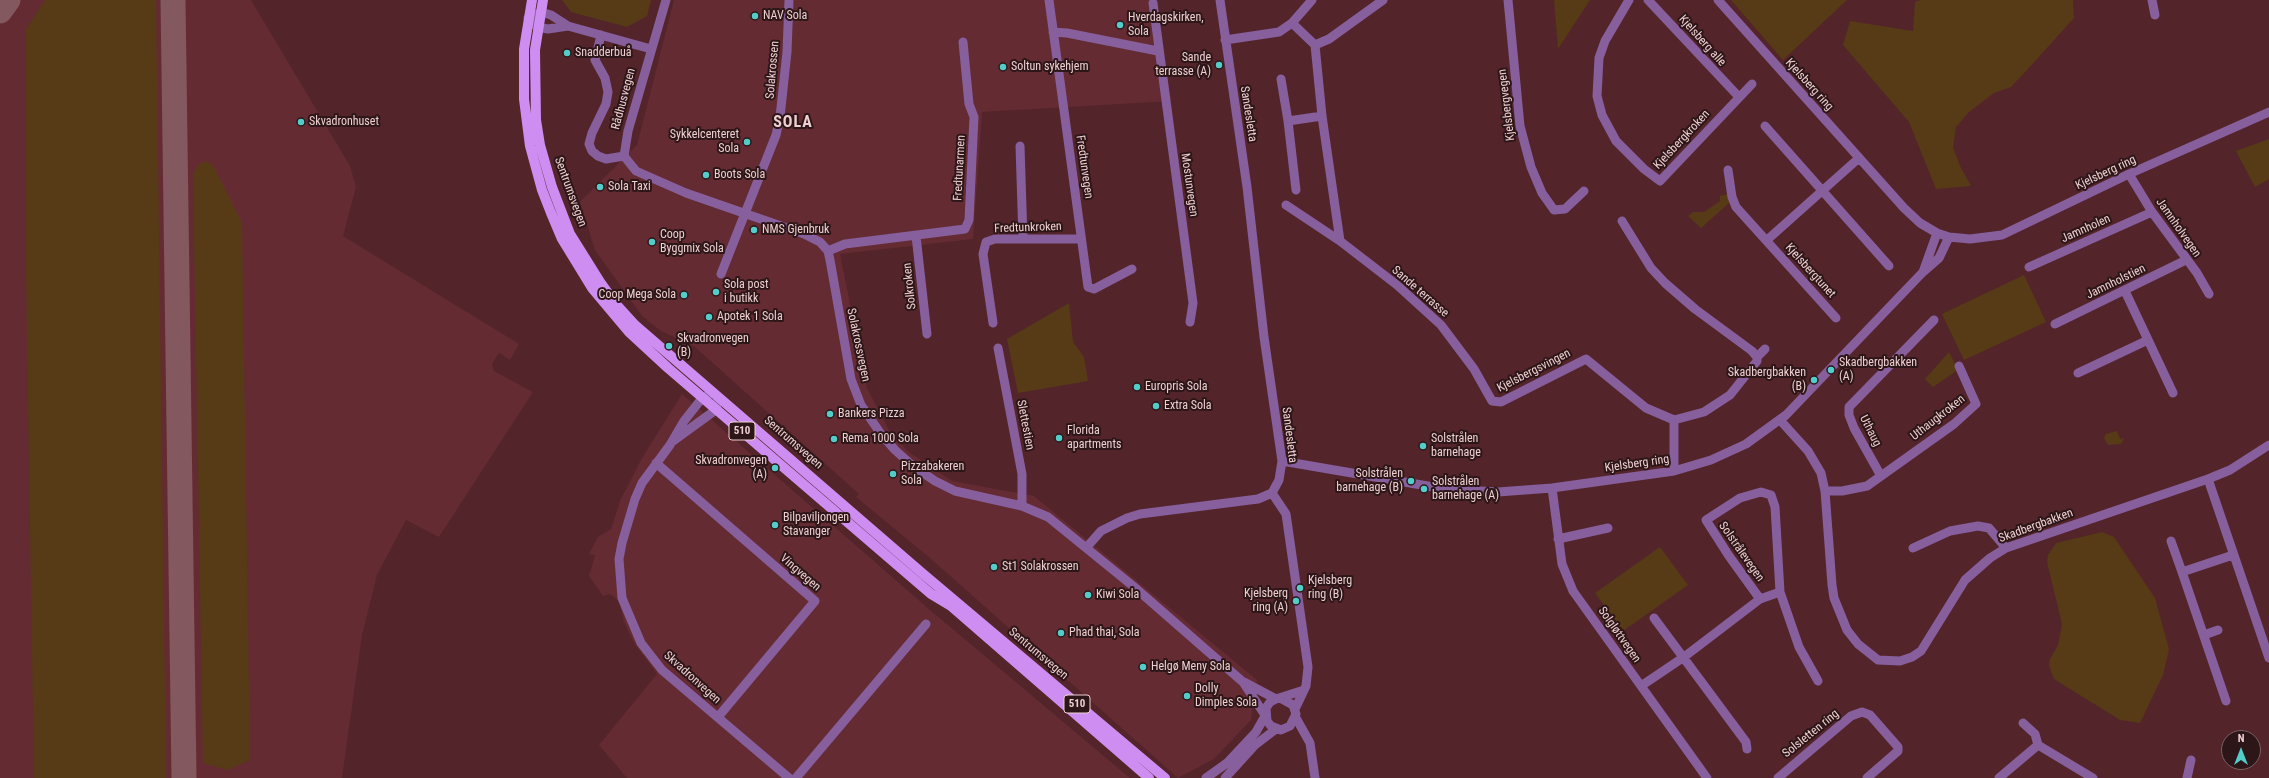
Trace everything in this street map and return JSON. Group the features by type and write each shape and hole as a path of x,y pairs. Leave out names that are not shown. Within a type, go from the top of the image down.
{"main road":[{"name":"Sentrumsvegen","path":"532,0 524,50 524,99 527,132 542,190 562,239 592,288 629,332 931,594 951,606 1149,778"},
{"name":"Sentrumsvegen","path":"544,0 535,50 534,90 538,133 552,187 570,234 600,282 635,325 922,573 1166,778"}],"street":[{"name":"Rådhusvegen","path":"624,156 628,132 650,49 666,0"},
{"name":"Solakrossen","path":"721,274 776,135 780,117 787,52 789,0"},
{"name":"Fredtunvegen","path":"1049,0 1087,284 1090,289 1094,289 1132,269"},
{"name":"Sandesletta","path":"1220,0 1247,187 1271,390 1282,461 1279,480 1272,493"},
{"path":"1225,40 1279,32 1292,23 1312,0"},
{"path":"1315,45 1329,39 1383,0"},
{"name":"Kjelsbergvegen","path":"1508,0 1520,126 1531,167 1542,193 1554,210 1565,209 1584,191"},
{"name":"Kjelsbergkroken","path":"1629,0 1606,41 1599,58 1597,96 1602,115 1610,132 1644,169 1660,181 1752,84"},
{"name":"Kjelsberg alle","path":"1648,0 1739,97"},
{"name":"Kjelsberg ring","path":"1718,0 1904,208 1920,223 1937,233 1949,237 1970,239 2002,235 2130,174 2269,112"},
{"path":"2152,0 2155,15"},
{"name":"Mostunvegen","path":"1153,3 1158,51 1193,304 1190,322"},
{"path":"568,26 548,29 538,27 528,18 541,12 551,15 568,26 650,49"},
{"path":"1292,23 1315,45 1322,116 1340,241"},
{"path":"1053,32 1067,33 1158,51"},
{"path":"601,35 595,60 606,78 608,92 606,104 592,133 589,144 592,151 598,156 606,158 624,156 636,171 686,193 816,239 828,251 845,244 916,236"},
{"name":"Fredtunarmen","path":"916,236 965,229 970,212 974,117 972,108 969,104 963,42"},
{"path":"1281,79 1288,121 1296,190"},
{"path":"1288,121 1322,116"},
{"path":"1765,126 1889,266"},
{"path":"1020,146 1023,239"},
{"name":"Kjelsbergtunet","path":"1767,240 1859,158"},
{"name":"Kjelsbergtunet","path":"1728,170 1732,197 1736,207 1836,318"},
{"name":"Jamnholvegen","path":"2130,174 2152,212 2209,294"},
{"name":"Sande terrasse","path":"1286,205 1340,241 1397,285 1441,325 1474,369"},
{"name":"Jamnholen","path":"2029,267 2152,212"},
{"path":"1622,221 1652,268 1665,283 1695,309 1752,351 1757,358"},
{"name":"Kjelsberg ring","path":"1923,272 1937,233"},
{"name":"Solkroken","path":"916,236 927,334"},
{"name":"Kjelsberg ring","path":"1282,461 1457,490 1498,492 1552,488 1674,471 1693,466 1729,453 1780,420 1923,272 1939,258 1949,237"},
{"name":"Fredtunkroken","path":"993,323 983,254 986,242 995,239 1081,239"},
{"name":"Solakrossvegen","path":"828,251 851,379 861,405 881,434 913,466 935,481 972,495 1022,506 1048,517 1086,548"},
{"name":"Jamnholstien","path":"2055,324 2186,260"},
{"path":"2125,291 2173,393"},
{"name":"Uthaug","path":"1881,476 1854,428 1849,415 1849,407 1934,320"},
{"path":"2078,373 2148,340"},
{"name":"Slettestien","path":"998,348 1022,474 1022,506"},
{"path":"1674,471 1674,420 1704,412 1730,395 1765,349"},
{"name":"Kjelsbergsvingen","path":"1474,369 1492,401 1496,403 1525,391 1586,359 1646,408 1674,420"},
{"name":"Uthaugkroken","path":"1881,476 1954,424 1976,404 1959,366"},
{"path":"703,397 715,394 717,409"},
{"name":"Skvadronvegen","path":"703,397 684,421 673,441 642,484 635,499 622,543 619,559 622,598 641,643 662,670 789,778"},
{"name":"Skvadronvegen","path":"673,441 717,409"},
{"name":"Skadbergbakken","path":"1780,420 1800,440 1815,461 1821,473 1825,491 1834,598 1847,630 1858,644 1878,660 1900,662 1921,651 1965,580 1990,558 2006,548 2208,479 2230,470 2269,444"},
{"name":"Vingvegen","path":"656,463 815,601 718,717"},
{"path":"1825,491 1842,491 1867,486 1881,476"},
{"path":"2208,479 2233,555 2268,652"},
{"name":"Solgløttvegen","path":"1552,488 1562,564 1573,591 1704,777"},
{"name":"Solstrålevegen","path":"1760,599 1729,556 1706,520 1740,498 1761,492 1769,493 1773,497 1775,507 1780,592 1799,647 1818,681"},
{"path":"1225,778 1256,745 1281,729 1290,726 1296,713 1308,676 1308,667 1286,514 1272,493 1258,499 1140,514 1127,518 1102,531 1086,548 1242,682 1265,715 1267,721 1281,729 1306,736"},
{"path":"1913,548 1950,531 1978,526 1989,528 2006,548"},
{"path":"1558,539 1608,528"},
{"path":"2171,541 2226,701"},
{"path":"2182,572 2233,555"},
{"name":"Solstrålevegen","path":"1641,686 1684,657 1760,599 1780,592"},
{"path":"1654,618 1746,742 1747,749"},
{"path":"796,778 926,624"},
{"path":"2204,635 2218,630"},
{"path":"1242,682 1279,699 1290,702 1310,743 1313,754 1315,778"},
{"path":"1206,778 1227,763 1251,737 1265,715 1266,708 1270,702 1304,690"},
{"name":"Solsletten ring","path":"1778,778 1851,716 1862,712 1870,715 1898,747 1898,751 1867,778"},
{"path":"2023,723 2035,734 2038,744 2093,778"},
{"path":"1999,778 2038,744"},
{"path":"2187,778 2191,760"}],"shaded area":[{"path":"0,0 251,0 350,166 356,187 343,236 519,344 510,360 499,353 492,364 494,371 533,392 439,537 406,520 377,575 362,635 342,778 0,778"},
{"path":"45,0 156,0 166,778 34,778 26,272 26,29"},
{"path":"562,0 651,0 647,16 627,27 571,12"},
{"path":"674,0 1155,0 1171,101 982,112 973,239 840,254 867,388 891,434 909,452 952,481 1034,496 1257,680 1251,720 1214,759 1178,778 930,558 856,497 859,494 695,347 661,331 642,316 595,250 580,202 637,145"},
{"path":"1554,0 1590,0 1558,49"},
{"path":"1731,0 1847,0 1783,60"},
{"path":"1921,0 2073,0 2074,18 2027,70 2011,87 1994,93 1969,112 1956,127 1953,147 1960,166 1971,186 1936,189 1909,122 1843,45 1850,21 1913,31 1915,2"},
{"path":"2269,139 2269,179 2255,187 2236,151"},
{"path":"206,161 213,165 242,223 250,760 228,770 203,763 193,175 198,165"},
{"path":"1728,194 1729,203 1701,228 1688,216 1693,212 1704,212 1720,201 1720,196"},
{"path":"2024,275 2046,322 1964,360 1942,314"},
{"path":"1069,303 1073,342 1084,357 1088,381 1018,393 1007,339"},
{"path":"1949,352 1958,370 1933,387 1925,379"},
{"path":"682,394 930,610 1130,778 627,778 599,745 657,674 634,643 624,622 619,601 610,594 603,596 589,576 595,555 589,554 598,537 611,529 620,501 642,458"},
{"path":"2117,431 2120,439 2124,438 2121,444 2108,445 2104,438 2106,434"},
{"path":"2102,532 2114,537 2155,598 2169,649 2163,675 2140,723 2120,720 2054,679 2049,666 2050,659 2058,645 2062,624 2047,562 2048,555 2056,543"},
{"path":"1660,547 1688,585 1623,631 1595,593"}],"taxiway":[{"path":"0,11 8,0"},
{"path":"173,0 184,778"}],"place":[{"name":"NAV Sola","path":"755,16"},
{"name":"Hverdagskirken, Sola","path":"1120,25"},
{"name":"Snadderbuå","path":"567,53"},
{"name":"Sande terrasse (A)","path":"1219,65"},
{"name":"Soltun sykehjem","path":"1003,67"},
{"name":"Skvadronhuset","path":"301,122"},
{"name":"Sykkelcenteret Sola","path":"747,142"},
{"name":"Boots Sola","path":"706,175"},
{"name":"Sola Taxi","path":"600,187"},
{"name":"NMS Gjenbruk","path":"754,230"},
{"name":"Coop Byggmix Sola","path":"652,242"},
{"name":"Sola post i butikk","path":"716,292"},
{"name":"Coop Mega Sola","path":"684,295"},
{"name":"Apotek 1 Sola","path":"709,317"},
{"name":"Skvadronvegen (B)","path":"669,346"},
{"name":"Skadbergbakken (A)","path":"1831,370"},
{"name":"Skadbergbakken (B)","path":"1814,380"},
{"name":"Europris Sola","path":"1137,387"},
{"name":"Extra Sola","path":"1156,406"},
{"name":"Bankers Pizza","path":"830,414"},
{"name":"Florida apartments","path":"1059,438"},
{"name":"Rema 1000 Sola","path":"834,439"},
{"name":"Solstrålen barnehage","path":"1423,446"},
{"name":"Skvadronvegen (A)","path":"775,468"},
{"name":"Pizzabakeren Sola","path":"893,474"},
{"name":"Solstrålen barnehage (B)","path":"1411,481"},
{"name":"Solstrålen barnehage (A)","path":"1424,489"},
{"name":"Bilpaviljongen Stavanger","path":"775,525"},
{"name":"St1 Solakrossen","path":"994,567"},
{"name":"Kjelsberg ring (B)","path":"1300,588"},
{"name":"Kiwi Sola","path":"1088,595"},
{"name":"Kjelsberg ring (A)","path":"1296,601"},
{"name":"Phad thai, Sola","path":"1061,633"},
{"name":"Helgø Meny Sola","path":"1143,667"},
{"name":"Dolly Dimples Sola","path":"1187,696"}],"district":[{"name":"SOLA","path":"793,123"}]}
